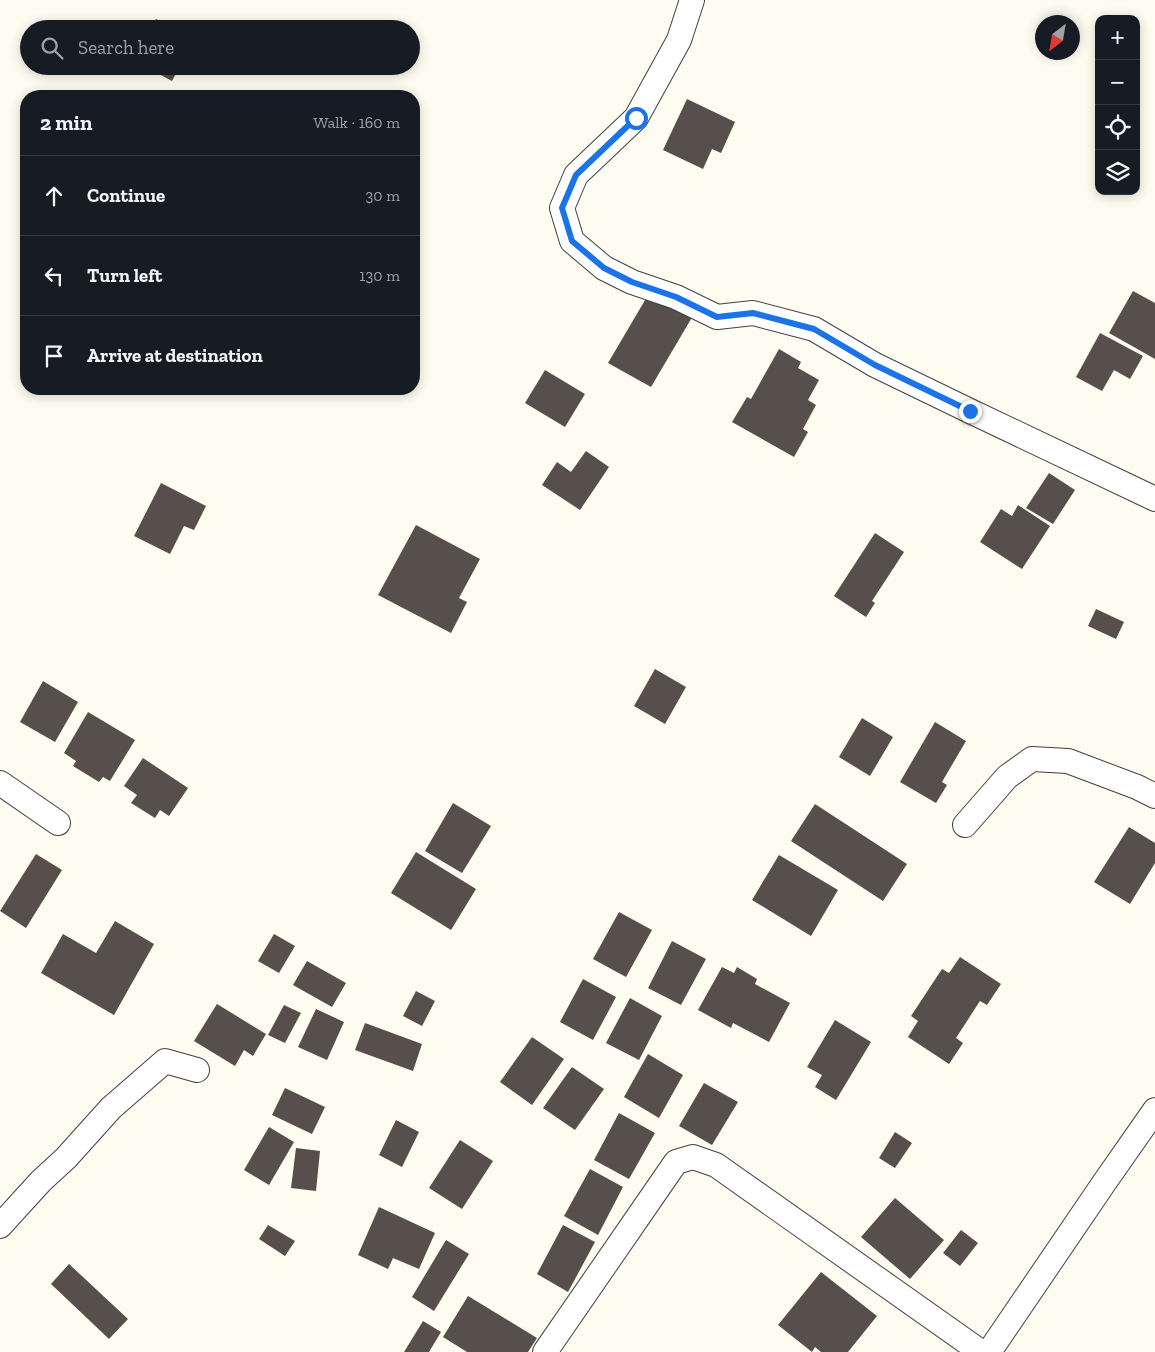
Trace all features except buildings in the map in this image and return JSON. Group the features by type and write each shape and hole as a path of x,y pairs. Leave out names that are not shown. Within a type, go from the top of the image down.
{"street":[{"path":"692,0 679,40 636,118 576,175 562,208 572,241 593,260 611,272 632,282 676,297 717,317 753,313 814,329 875,365 1155,499"},
{"path":"965,825 1007,777 1032,759 1068,761 1137,787 1155,796"},
{"path":"0,782 58,823"},
{"path":"0,1226 111,1108 165,1061 197,1070"},
{"path":"989,1352 1155,1110"},
{"path":"545,1352 676,1162 693,1157 716,1164 981,1352"}],"route":[{"path":"636,118 576,175 562,208 572,241 588,256 604,268 632,282 676,297 717,317 753,313 814,329 875,365 970,411"}]}
